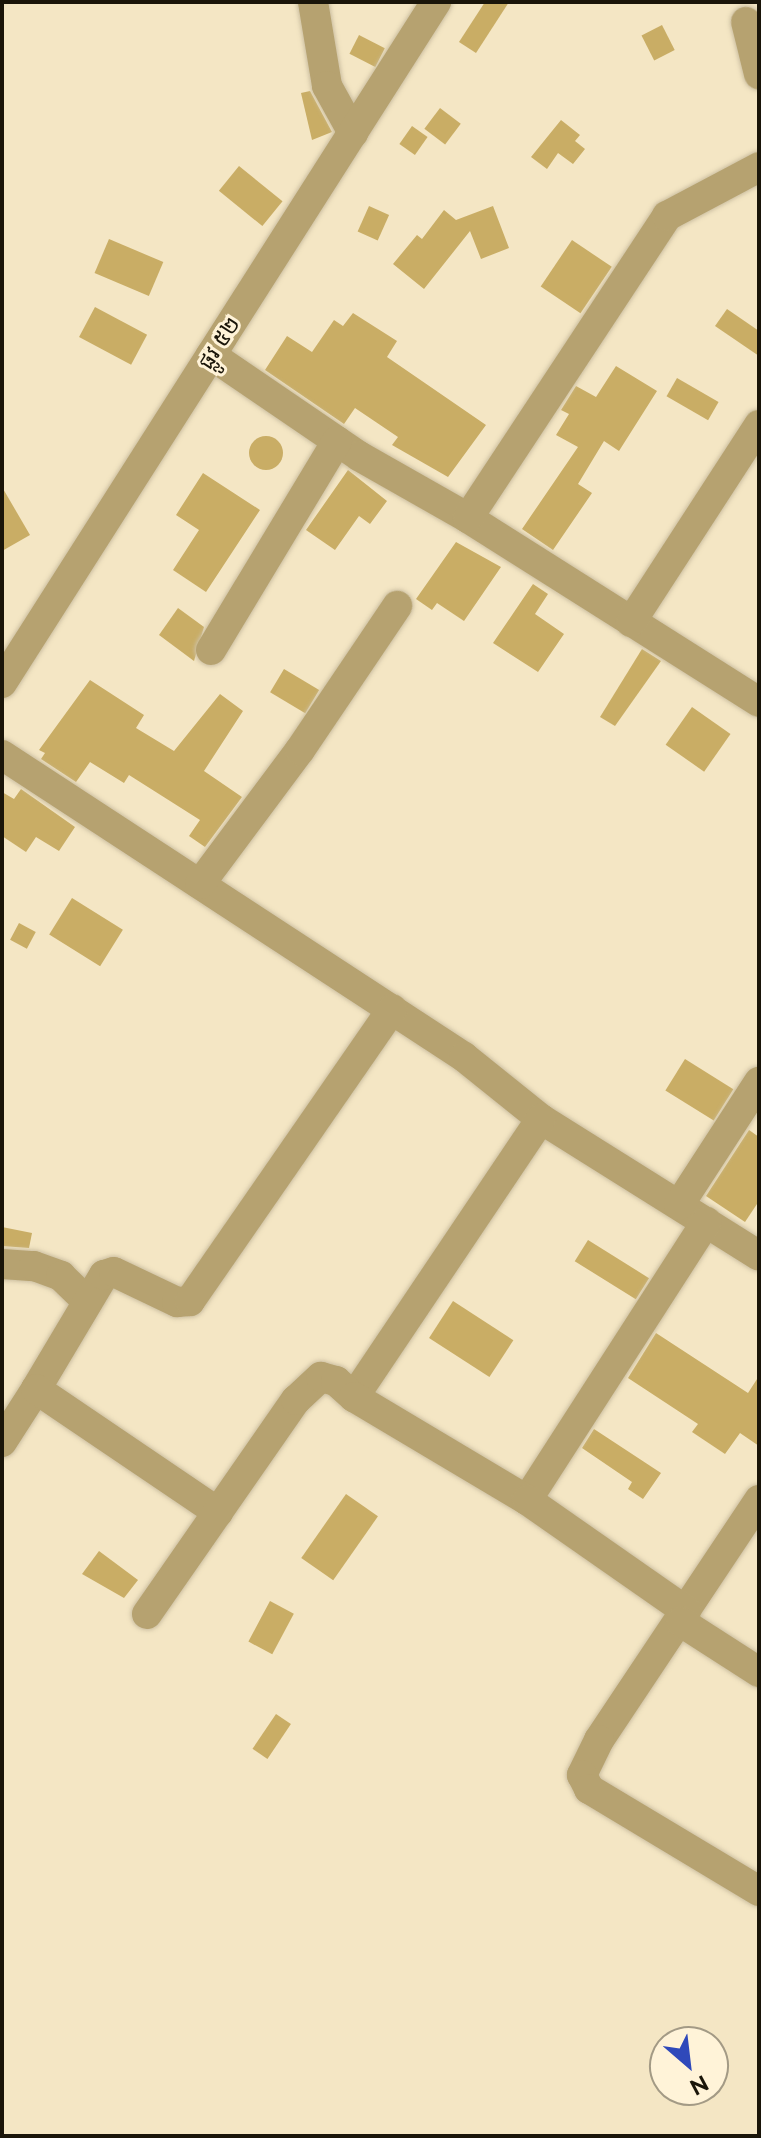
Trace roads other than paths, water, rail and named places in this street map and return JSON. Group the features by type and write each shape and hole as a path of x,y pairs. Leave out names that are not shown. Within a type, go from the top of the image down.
{"street":[{"path":"313,2 327,86 353,133"},
{"name":"ផ្លូវ ៥២","path":"2,683 436,2"},
{"path":"746,22 759,74"},
{"path":"468,518 667,216 759,167"},
{"path":"211,355 337,441 468,518 759,702"},
{"path":"631,622 759,425"},
{"path":"211,650 337,441"},
{"path":"200,884 300,750 397,606"},
{"path":"2,755 464,1057 541,1119 759,1256"},
{"path":"2,1442 104,1275 114,1272 177,1302 190,1301 392,1009"},
{"path":"679,1205 759,1082"},
{"path":"354,1397 541,1119"},
{"path":"527,1500 706,1222"},
{"path":"2,1264 34,1266 61,1276 88,1302"},
{"path":"147,1614 312,1383 321,1377 336,1381 354,1397 527,1500 759,1672"},
{"path":"36,1389 218,1512"},
{"path":"759,1500 599,1740 582,1775 589,1789 759,1891"}]}
